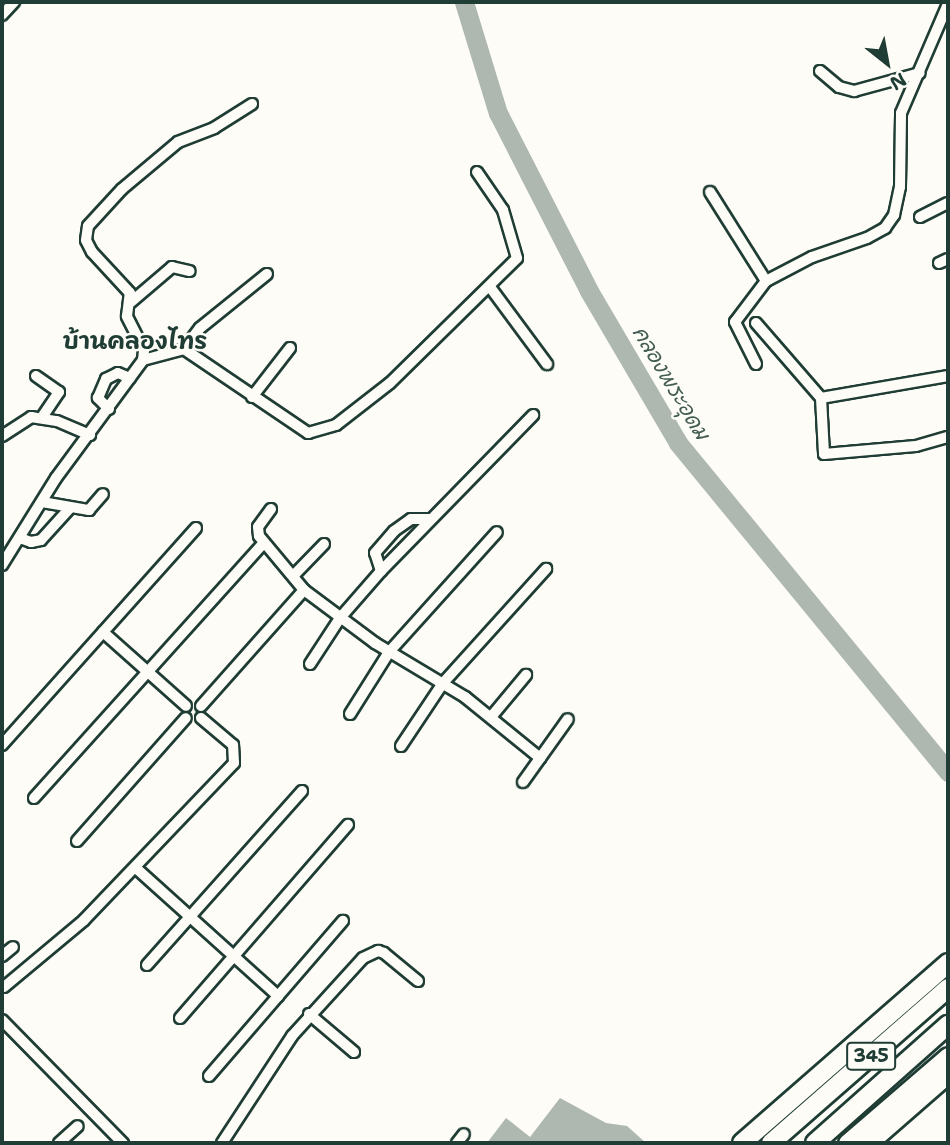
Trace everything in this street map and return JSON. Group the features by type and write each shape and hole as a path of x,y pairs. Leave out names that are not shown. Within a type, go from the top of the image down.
{"main road":[{"path":"742,1143 948,963"},
{"name":"345","path":"771,1143 948,988"},
{"name":"345","path":"815,1143 948,1025"},
{"name":"345","path":"847,1143 948,1056"},
{"path":"869,1143 948,1074"}],"street":[{"path":"2,15 14,2"},
{"path":"756,364 734,322 766,281 812,257 867,238 890,222 900,187 899,121 944,4"},
{"path":"820,71 839,87 854,91 920,72"},
{"path":"2,565 42,502 143,360 144,350 127,316 131,302 127,287 88,246 88,226 122,189 178,142 214,128 253,104"},
{"path":"143,360 184,349 197,354 252,397 308,433 324,432 390,383 513,264 517,247 498,199 477,172"},
{"path":"710,191 766,281"},
{"path":"920,217 948,203"},
{"path":"131,302 172,267 190,271"},
{"path":"184,349 200,327 267,274"},
{"path":"489,287 547,365"},
{"path":"756,323 821,398 824,454 916,446 948,438"},
{"path":"252,397 290,348"},
{"path":"109,408 98,398 106,379 118,373 130,378"},
{"path":"37,376 59,392 42,417"},
{"path":"821,398 948,376"},
{"path":"310,664 340,618 381,571 533,415"},
{"path":"2,436 22,420 42,417 90,435"},
{"path":"42,502 89,510 103,494"},
{"path":"20,538 41,540 70,508"},
{"path":"271,509 257,531 304,590 389,652 443,683 491,717 540,758"},
{"path":"381,571 375,553 394,531 411,519 429,519"},
{"path":"2,745 196,528"},
{"path":"350,714 389,652 498,532"},
{"path":"34,798 264,543"},
{"path":"294,575 324,544"},
{"path":"401,746 443,683 546,569"},
{"path":"186,718 194,722 304,590"},
{"path":"4,987 85,920 137,869 234,764 233,745 201,712 186,706 103,632"},
{"path":"491,717 526,675"},
{"path":"77,841 186,718 186,706"},
{"path":"523,782 568,719"},
{"path":"147,965 302,791"},
{"path":"180,1017 348,825"},
{"path":"137,869 278,996"},
{"path":"209,1076 343,921"},
{"path":"2,956 13,947"},
{"path":"222,1143 309,1014 363,958 378,951 418,981"},
{"path":"309,1014 354,1052"},
{"path":"2,1020 124,1143"},
{"path":"59,1143 78,1126"}],"shaded area":[{"path":"560,1098 606,1123 627,1126 646,1143 487,1143 506,1118 530,1137"}],"waterway":[{"name":"คลองพระอุดม","path":"464,2 498,113 589,291 678,443 948,772"}],"district":[{"name":"บ้านคลองไทร","path":"135,341"}]}
